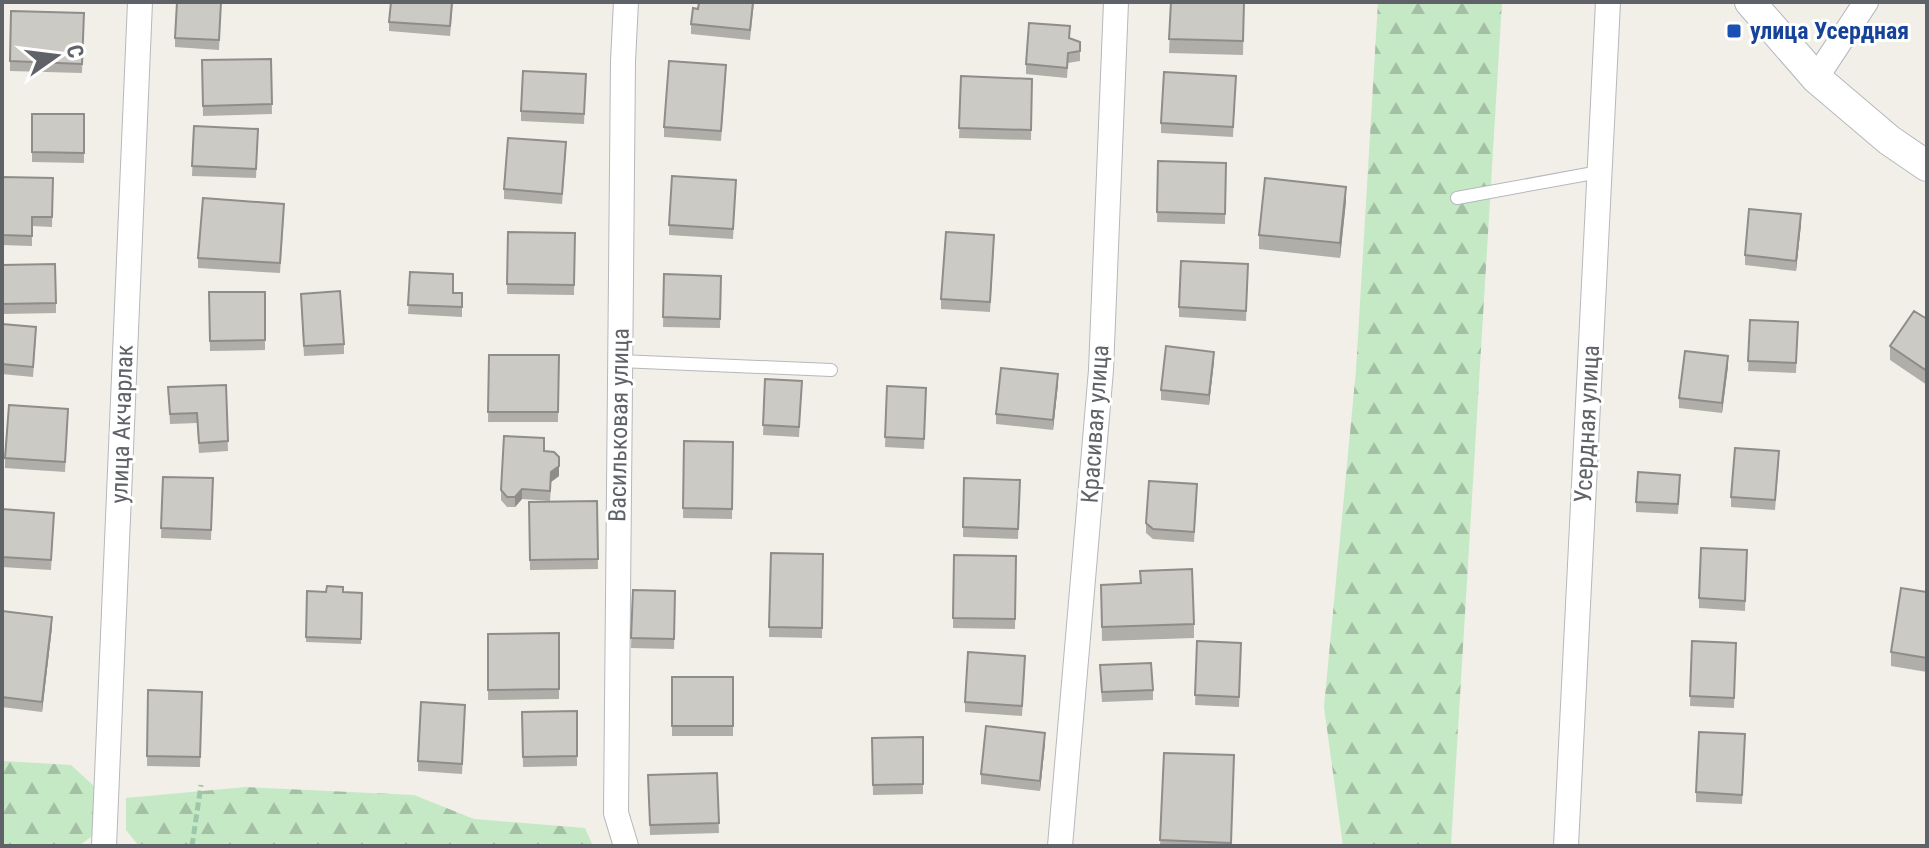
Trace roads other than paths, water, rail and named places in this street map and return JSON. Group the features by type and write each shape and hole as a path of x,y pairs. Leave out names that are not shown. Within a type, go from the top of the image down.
{"street":[{"name":"улица Акчарлак","path":"104,846 140,2"},
{"name":"Васильковая улица","path":"626,2 616,813 626,846"},
{"name":"Красивая улица","path":"1060,846 1101,370 1116,2"},
{"name":"Усердная улица","path":"1566,846 1608,2"},
{"path":"1750,2 1816,78 1889,140 1927,166"},
{"path":"1816,78 1866,2"}],"lane":[{"path":"1457,198 1599,172"},
{"path":"620,361 831,370"}],"place":[{"name":"улица Усердная","path":"1734,31"}]}
